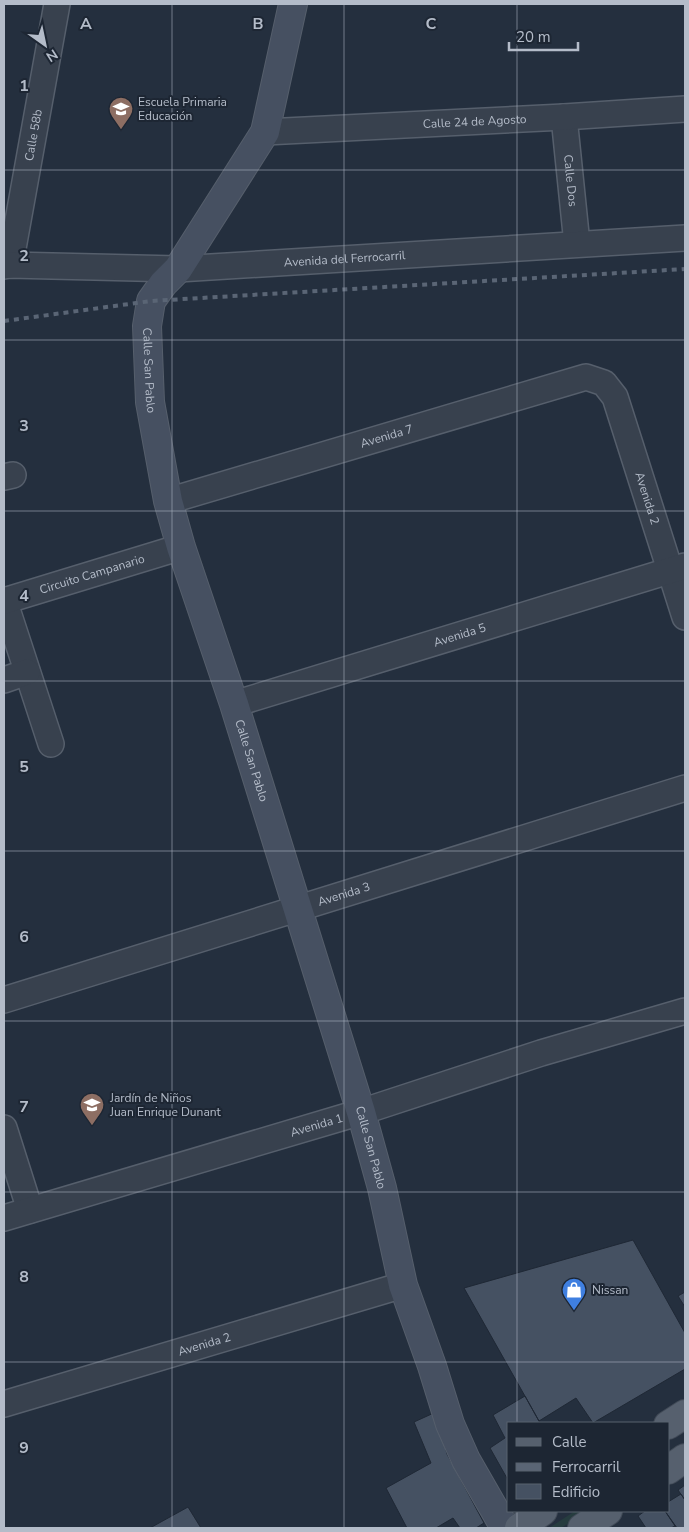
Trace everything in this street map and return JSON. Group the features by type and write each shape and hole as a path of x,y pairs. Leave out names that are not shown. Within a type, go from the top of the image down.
{"main road":[{"path":"669,1424 685,1414"},
{"path":"669,1469 685,1458"},
{"path":"518,1528 542,1512"},
{"path":"582,1528 606,1512"}],"street":[{"name":"Calle 58b","path":"7,266 57,4"},
{"name":"Calle San Pablo","path":"293,4 265,132 178,269 163,284 151,301 147,326 150,402 168,501 181,547 234,704 361,1112 382,1188 403,1285 432,1366 450,1424 466,1460 505,1528"},
{"name":"Calle 24 de Agosto","path":"265,132 685,109"},
{"name":"Calle Dos","path":"564,117 577,244"},
{"name":"Avenida del Ferrocarril","path":"7,266 178,269 685,238"},
{"name":"Avenida 7","path":"168,501 586,377 604,383"},
{"name":"Avenida 2","path":"604,383 615,397 678,568 685,617"},
{"name":"Circuito Campanario","path":"51,744 4,600 181,547"},
{"name":"Avenida 5","path":"234,704 678,568"},
{"path":"4,680 27,672"},
{"name":"Avenida 3","path":"4,1000 685,788"},
{"name":"Avenida 1","path":"4,1218 361,1112 541,1053 685,1011"},
{"path":"4,1128 30,1210"},
{"name":"Avenida 2","path":"4,1404 403,1285"}],"green space":[{"path":"573,1512 586,1512 561,1528 549,1528"}],"building":[{"name":"Nissan","path":"633,1240 685,1333 685,1369 595,1422 592,1422 576,1398 539,1421 464,1288"},
{"path":"685,1292 685,1307 678,1296"},
{"path":"525,1396 539,1422 507,1422 507,1478 490,1448 505,1438 493,1415"},
{"path":"436,1412 447,1454 484,1523 476,1528 460,1528 453,1518 436,1528 407,1528 386,1488 431,1463 414,1422"},
{"path":"685,1485 685,1500 678,1490"},
{"path":"681,1494 685,1500 685,1528 677,1528 666,1512 669,1512 669,1501"},
{"path":"188,1507 201,1528 150,1528"},
{"path":"644,1512 666,1512 675,1526 671,1528 646,1528 638,1516"}],"railway":[{"path":"4,321 151,301 685,269"}],"place":[{"name":"Escuela Primaria Educación","path":"121,130"},
{"name":"Jardín de Niños Juan Enrique Dunant","path":"92,1126"},
{"name":"Nissan","path":"574,1311"}]}
